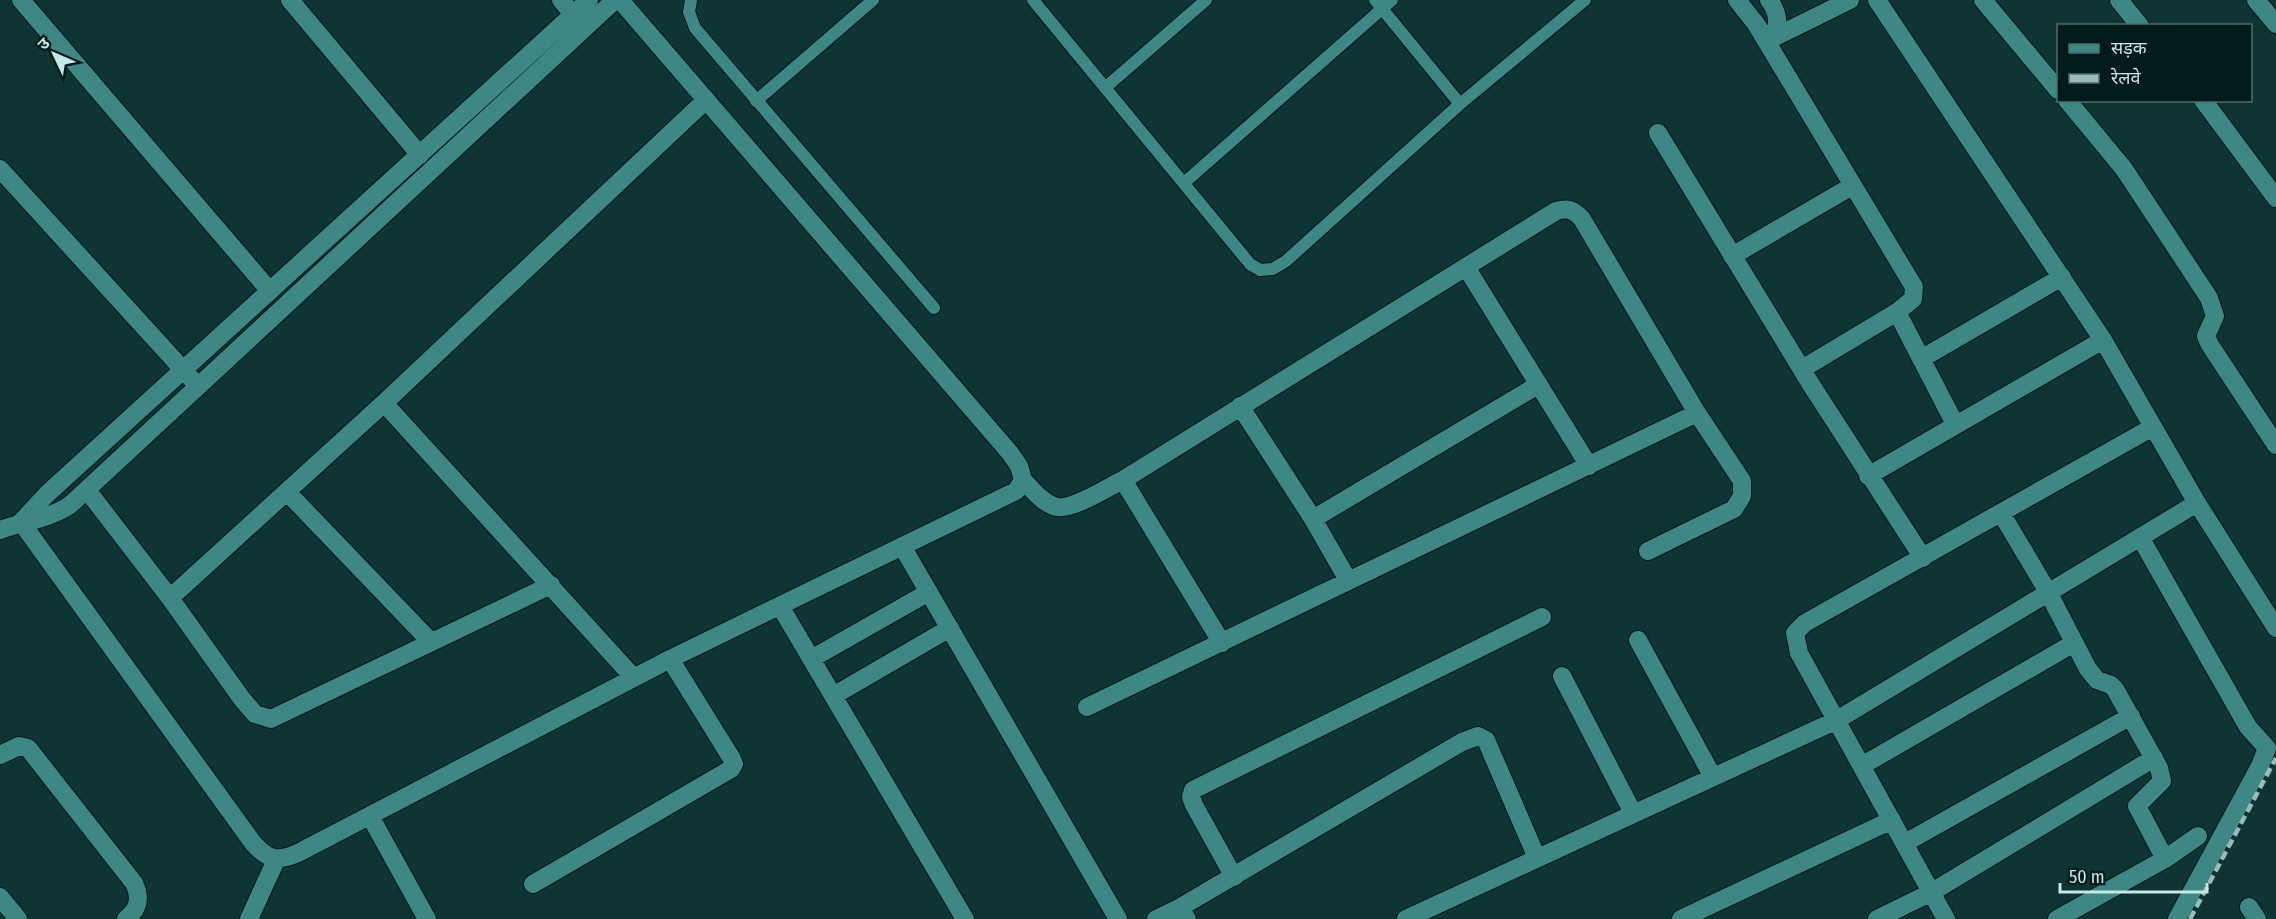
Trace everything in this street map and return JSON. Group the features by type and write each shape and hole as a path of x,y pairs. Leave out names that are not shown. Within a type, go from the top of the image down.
{"street":[{"path":"21,0 270,291"},
{"path":"290,0 420,155"},
{"path":"561,0 579,21"},
{"path":"0,530 59,512 87,490 579,21 593,4 615,0"},
{"path":"620,0 1010,453 1019,466 1023,480 1047,503 1057,507 1077,503 1123,480 1556,211 1567,208 1575,211 1697,413 1742,481 1742,496 1734,508 1726,514 1648,551"},
{"path":"1737,0 1771,42 1852,186 1914,287 1913,299 1897,312 1802,369"},
{"path":"1769,0 1775,8 1779,25 1771,42"},
{"path":"1771,42 1850,0"},
{"path":"1877,0 2103,340 2198,503 2276,628"},
{"path":"1983,0 2057,89"},
{"path":"2119,0 2138,24"},
{"path":"2256,0 2276,24"},
{"path":"21,522 47,494 420,155 579,21"},
{"path":"170,598 384,403 706,100"},
{"path":"2069,102 2124,168 2209,298 2215,316 2206,336 2210,345 2276,445"},
{"path":"2204,102 2276,198"},
{"path":"1658,133 1868,476 1923,558"},
{"path":"0,169 197,385"},
{"path":"1732,256 1852,186"},
{"path":"1466,267 1589,465"},
{"path":"1921,359 2062,277"},
{"path":"1897,312 1955,424"},
{"path":"1868,476 2103,340"},
{"path":"1313,519 1538,385"},
{"path":"384,403 634,678"},
{"path":"1240,406 1313,519 1348,580"},
{"path":"1087,707 1697,413"},
{"path":"1946,919 1863,765 1799,653 1795,633 1805,624 2153,427"},
{"path":"21,522 253,843 264,855 276,860 298,853 670,659 902,546 1005,499 1016,491 1023,480"},
{"path":"1123,480 1222,643"},
{"path":"87,490 170,598 242,699 255,714 271,719 551,585"},
{"path":"288,492 431,642"},
{"path":"1406,919 1837,720 2198,503"},
{"path":"2001,513 2048,592 2092,675 2111,685 2154,758 2162,781 2137,806 2165,859"},
{"path":"2140,537 2248,727 2267,748 2260,766 2177,919"},
{"path":"902,546 1118,919"},
{"path":"811,658 929,592"},
{"path":"780,606 965,919"},
{"path":"1234,877 1194,805 1191,797 1193,790 1542,617"},
{"path":"833,696 950,628"},
{"path":"1638,640 1713,777"},
{"path":"1863,765 2074,643"},
{"path":"533,884 731,769 734,764 732,759 670,659"},
{"path":"1562,676 1633,813"},
{"path":"1905,843 2131,716"},
{"path":"1156,919 1183,914 1234,877 1462,742 1478,736 1486,740 1537,858"},
{"path":"0,755 18,746 28,748 38,759 134,884 139,893 139,903 130,918"},
{"path":"1877,919 1932,892 2154,758"},
{"path":"370,816 427,919"},
{"path":"1681,919 1892,819"},
{"path":"2057,919 2080,914 2198,836"},
{"path":"249,919 276,860"},
{"path":"0,897 18,919"}],"lane":[{"path":"691,0 688,12 695,28 934,308"},
{"path":"756,101 873,0"},
{"path":"1106,87 1206,0"},
{"path":"1037,1 1250,264 1260,270 1273,269 1286,261 1460,104 1585,0"},
{"path":"1184,183 1383,3 1460,104"}],"railway":[{"path":"2190,919 2276,758"}]}
